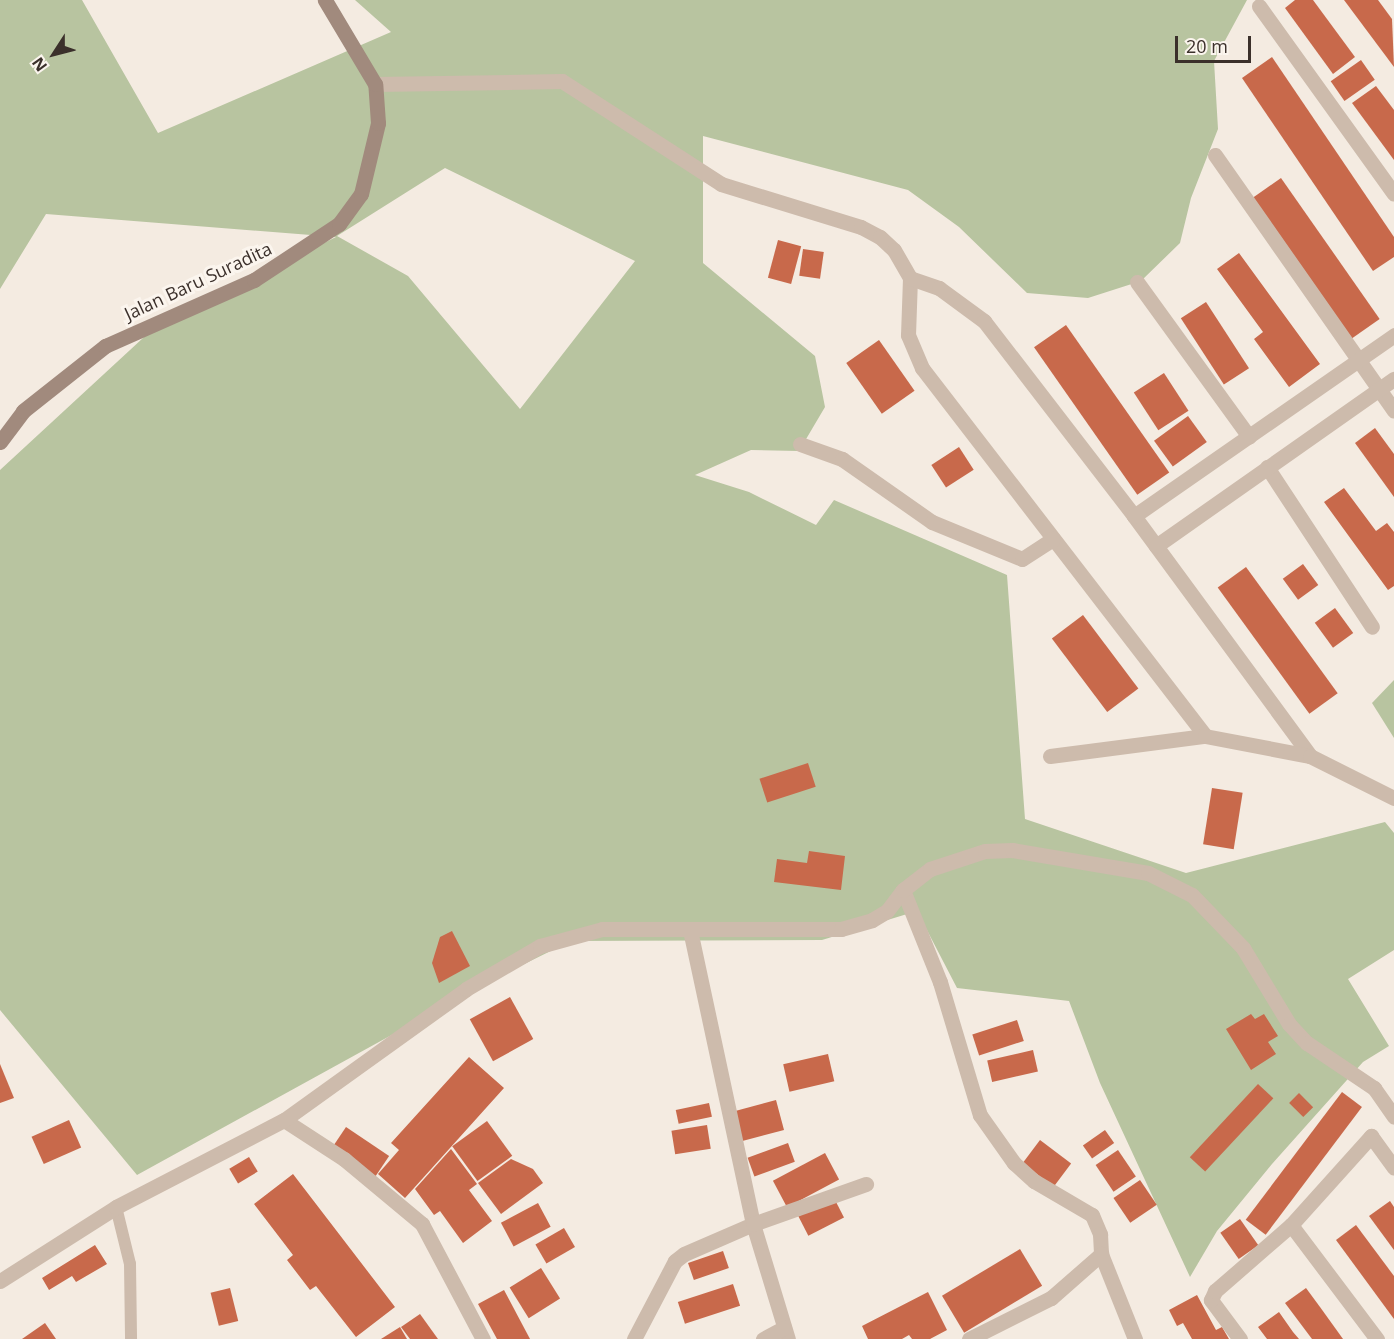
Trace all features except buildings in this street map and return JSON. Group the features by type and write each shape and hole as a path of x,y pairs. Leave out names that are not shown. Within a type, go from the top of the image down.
{"main road":[{"name":"Jalan Baru Suradita","path":"0,442 23,411 105,346 254,280 339,224 361,194 373,158 378,123 375,84 325,0"}],"street":[{"path":"1259,6 1394,194"},
{"path":"375,84 562,81 721,184 861,227 880,237 894,250 910,278 908,335 922,368 1205,736"},
{"path":"1215,155 1394,411"},
{"path":"910,278 939,288 984,321 1134,516 1310,756"},
{"path":"1137,282 1249,437"},
{"path":"1134,516 1360,360 1394,334"},
{"path":"1155,546 1394,379"},
{"path":"800,444 842,459 932,522 1022,559 1053,539"},
{"path":"1267,467 1372,627"},
{"path":"1050,756 1205,736 1310,756 1394,798"},
{"path":"1373,787 1394,812"},
{"path":"0,1281 116,1207 284,1120 466,989 540,946 602,929 841,929 872,920 887,911 903,890 930,869 985,851 1012,850 1121,867 1170,882 1192,895 1228,931 1289,1024 1306,1043 1374,1089 1394,1117"},
{"path":"903,890 940,982 980,1115 1020,1169 1092,1215 1100,1234 1101,1254 1135,1339"},
{"path":"690,930 753,1224 786,1334 763,1339"},
{"path":"284,1120 344,1159 422,1224 483,1339"},
{"path":"1240,1339 1211,1300 1212,1295 1291,1225 1371,1136 1394,1168"},
{"path":"634,1339 675,1261 753,1224 866,1184"},
{"path":"1291,1225 1377,1339"},
{"path":"969,1339 1052,1298 1101,1254"}],"lane":[{"path":"116,1207 130,1264 131,1339"}],"green space":[{"path":"0,0 82,0 158,133 391,32 355,0 1247,0 1214,61 1218,129 1191,198 1180,243 1141,281 1088,298 1027,293 959,227 908,190 703,136 703,263 815,356 825,407 799,451 751,450 695,475 749,492 816,525 834,500 1007,575 1025,819 1186,873 1385,822 1394,833 1394,950 1348,979 1389,1046 1363,1062 1272,1164 1217,1231 1190,1277 1100,1083 1069,1001 957,988 917,911 822,940 571,941 488,982 137,1175 0,1010 0,470 156,326 336,237 46,214 0,289","holes":["445,168 635,261 520,409 408,276 337,236"]},
{"path":"1394,680 1394,738 1372,703"}]}
